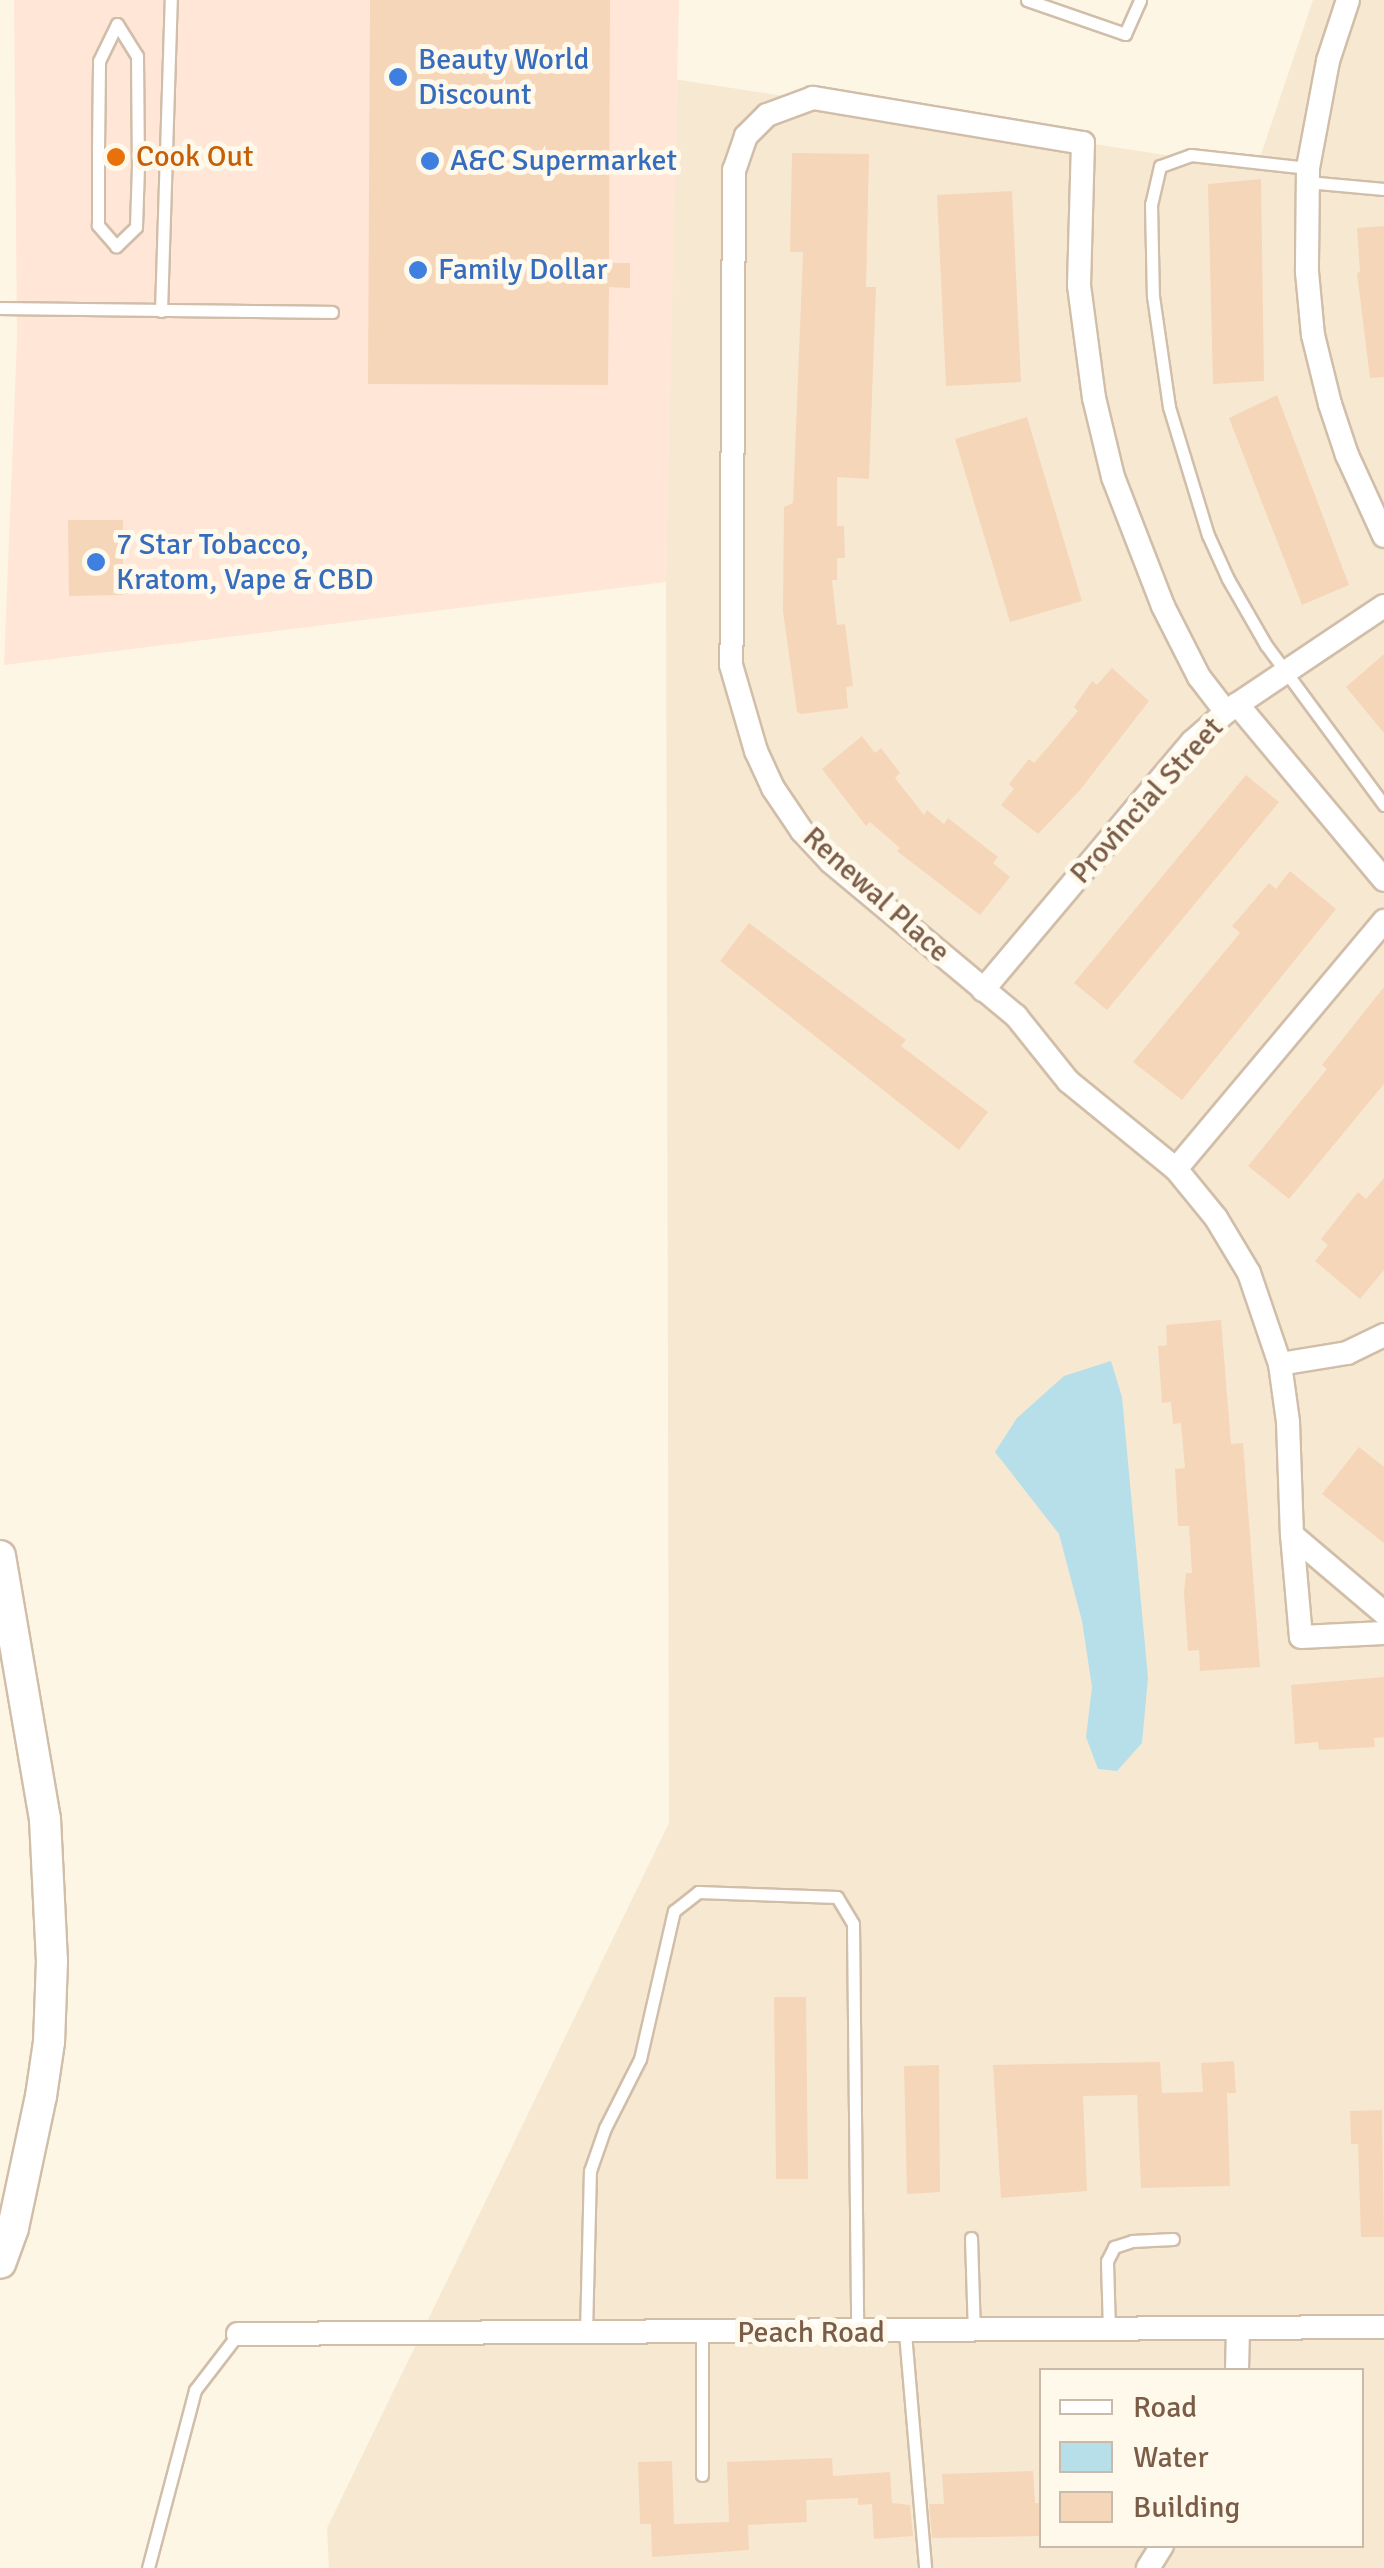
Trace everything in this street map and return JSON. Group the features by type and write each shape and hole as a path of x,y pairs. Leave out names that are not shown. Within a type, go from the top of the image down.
{"main road":[{"path":"0,1556 45,1819 52,1960 49,2042 39,2110 13,2228 0,2263"}],"street":[{"path":"1348,0 1328,61 1308,175 1307,272 1314,335 1347,456 1384,536"},
{"name":"Renewal Place","path":"1232,708 1199,677 1163,606 1109,461 1094,398 1078,285 1083,143 813,98 767,116 746,136 734,170 731,665 742,712 773,788 802,832 831,862 1016,1016 1068,1082 1176,1170 1216,1218 1250,1273 1280,1364 1288,1422 1300,1638 1384,1633"},
{"name":"Provincial Street","path":"983,990 1192,742 1232,708 1384,606"},
{"path":"1232,708 1384,880"},
{"path":"1176,1170 1384,921"},
{"path":"1280,1364 1348,1353 1384,1335"},
{"path":"1292,1535 1384,1613"},
{"name":"Peach Road","path":"238,2334 702,2334 858,2327 905,2333 1384,2328"},
{"path":"1236,2368 1238,2329"}],"lane":[{"path":"161,310 170,0"},
{"path":"1027,0 1125,34 1140,0"},
{"path":"117,24 137,56 138,166 136,227 116,246 98,226 98,148 99,60 117,24"},
{"path":"1384,189 1191,155 1160,166 1151,204 1153,296 1169,406 1186,471 1228,580 1285,672 1384,805"},
{"path":"0,308 332,312"},
{"path":"586,2335 590,2170 605,2128 640,2059 674,1910 698,1892 837,1898 853,1924 858,2327"},
{"path":"971,2238 974,2332"},
{"path":"1109,2330 1107,2262 1114,2247 1132,2241 1173,2240"},
{"path":"905,2333 926,2568"},
{"path":"148,2568 195,2390 238,2334"},
{"path":"702,2334 702,2474"}],"shaded area":[{"path":"14,0 679,0 666,582 4,665 17,340"},
{"path":"1313,0 1384,0 1384,2568 329,2568 327,2528 669,1823 666,582 674,79 1256,169"}],"water":[{"path":"1111,1361 1122,1397 1148,1678 1142,1743 1117,1771 1098,1769 1086,1737 1092,1687 1082,1621 1059,1534 995,1452 1017,1418 1064,1376"}],"building":[{"path":"370,0 610,0 609,263 630,263 630,288 609,287 608,385 368,384"},
{"path":"792,153 869,154 866,287 876,287 869,479 837,477 837,526 844,526 845,558 837,558 837,580 832,580 837,625 845,624 853,686 846,687 848,708 801,714 797,712 783,611 784,507 793,503 803,252 790,252"},
{"path":"1261,179 1264,381 1213,384 1208,184"},
{"path":"1012,191 1021,382 946,386 937,195"},
{"path":"1384,226 1384,377 1370,378 1357,273 1357,228"},
{"path":"1277,395 1349,585 1302,605 1229,418"},
{"path":"1027,417 1082,601 1010,622 955,439"},
{"name":"7 Star Tobacco, Kratom, Vape & CBD","path":"68,520 123,520 123,595 69,596"},
{"path":"1384,654 1384,733 1346,687"},
{"path":"1112,668 1149,701 1080,790 1038,834 1001,805 1014,789 1009,784 1029,759 1034,763 1078,711 1074,707 1092,681 1097,685"},
{"path":"862,736 875,753 881,748 900,773 895,778 924,815 927,810 944,824 948,818 998,857 993,863 1010,877 980,915 897,851 900,848 870,822 866,826 822,769"},
{"path":"1246,775 1279,802 1107,1010 1074,983"},
{"path":"1290,871 1336,909 1182,1100 1133,1062 1240,933 1232,926 1269,883 1276,889"},
{"path":"749,923 906,1040 901,1046 988,1112 959,1150 720,961"},
{"path":"1384,987 1384,1084 1289,1199 1248,1166 1327,1069 1322,1065"},
{"path":"1384,1178 1384,1270 1360,1299 1315,1261 1328,1245 1321,1239 1358,1192 1366,1199"},
{"path":"1221,1320 1231,1444 1243,1443 1260,1667 1200,1671 1199,1650 1188,1651 1184,1593 1186,1573 1192,1573 1189,1526 1178,1526 1175,1469 1185,1468 1181,1423 1173,1424 1171,1402 1162,1403 1158,1346 1167,1345 1166,1325"},
{"path":"1359,1447 1384,1467 1384,1543 1322,1494"},
{"path":"1384,1677 1384,1737 1374,1738 1375,1747 1319,1750 1318,1742 1295,1744 1291,1685"},
{"path":"774,1997 806,1997 808,2179 776,2179"},
{"path":"1234,2061 1236,2093 1227,2093 1230,2186 1141,2188 1137,2095 1083,2096 1087,2191 1001,2198 993,2065 1160,2062 1162,2093 1203,2092 1201,2063"},
{"path":"939,2065 940,2192 907,2194 904,2066"},
{"path":"1382,2110 1384,2237 1361,2237 1358,2144 1351,2144 1350,2111"},
{"path":"832,2458 833,2476 890,2472 892,2503 910,2505 913,2536 874,2539 872,2504 858,2505 858,2498 806,2500 807,2522 748,2525 749,2550 652,2557 651,2524 640,2524 638,2462 672,2461 674,2524 729,2522 727,2462"},
{"path":"1033,2471 1035,2503 1039,2503 1039,2536 932,2538 929,2504 944,2504 942,2474"}],"place":[{"name":"Beauty World Discount","path":"398,77"},
{"name":"Cook Out","path":"116,157"},
{"name":"A&C Supermarket","path":"430,161"},
{"name":"Family Dollar","path":"418,270"},
{"name":"7 Star Tobacco, Kratom, Vape & CBD","path":"96,562"}]}
